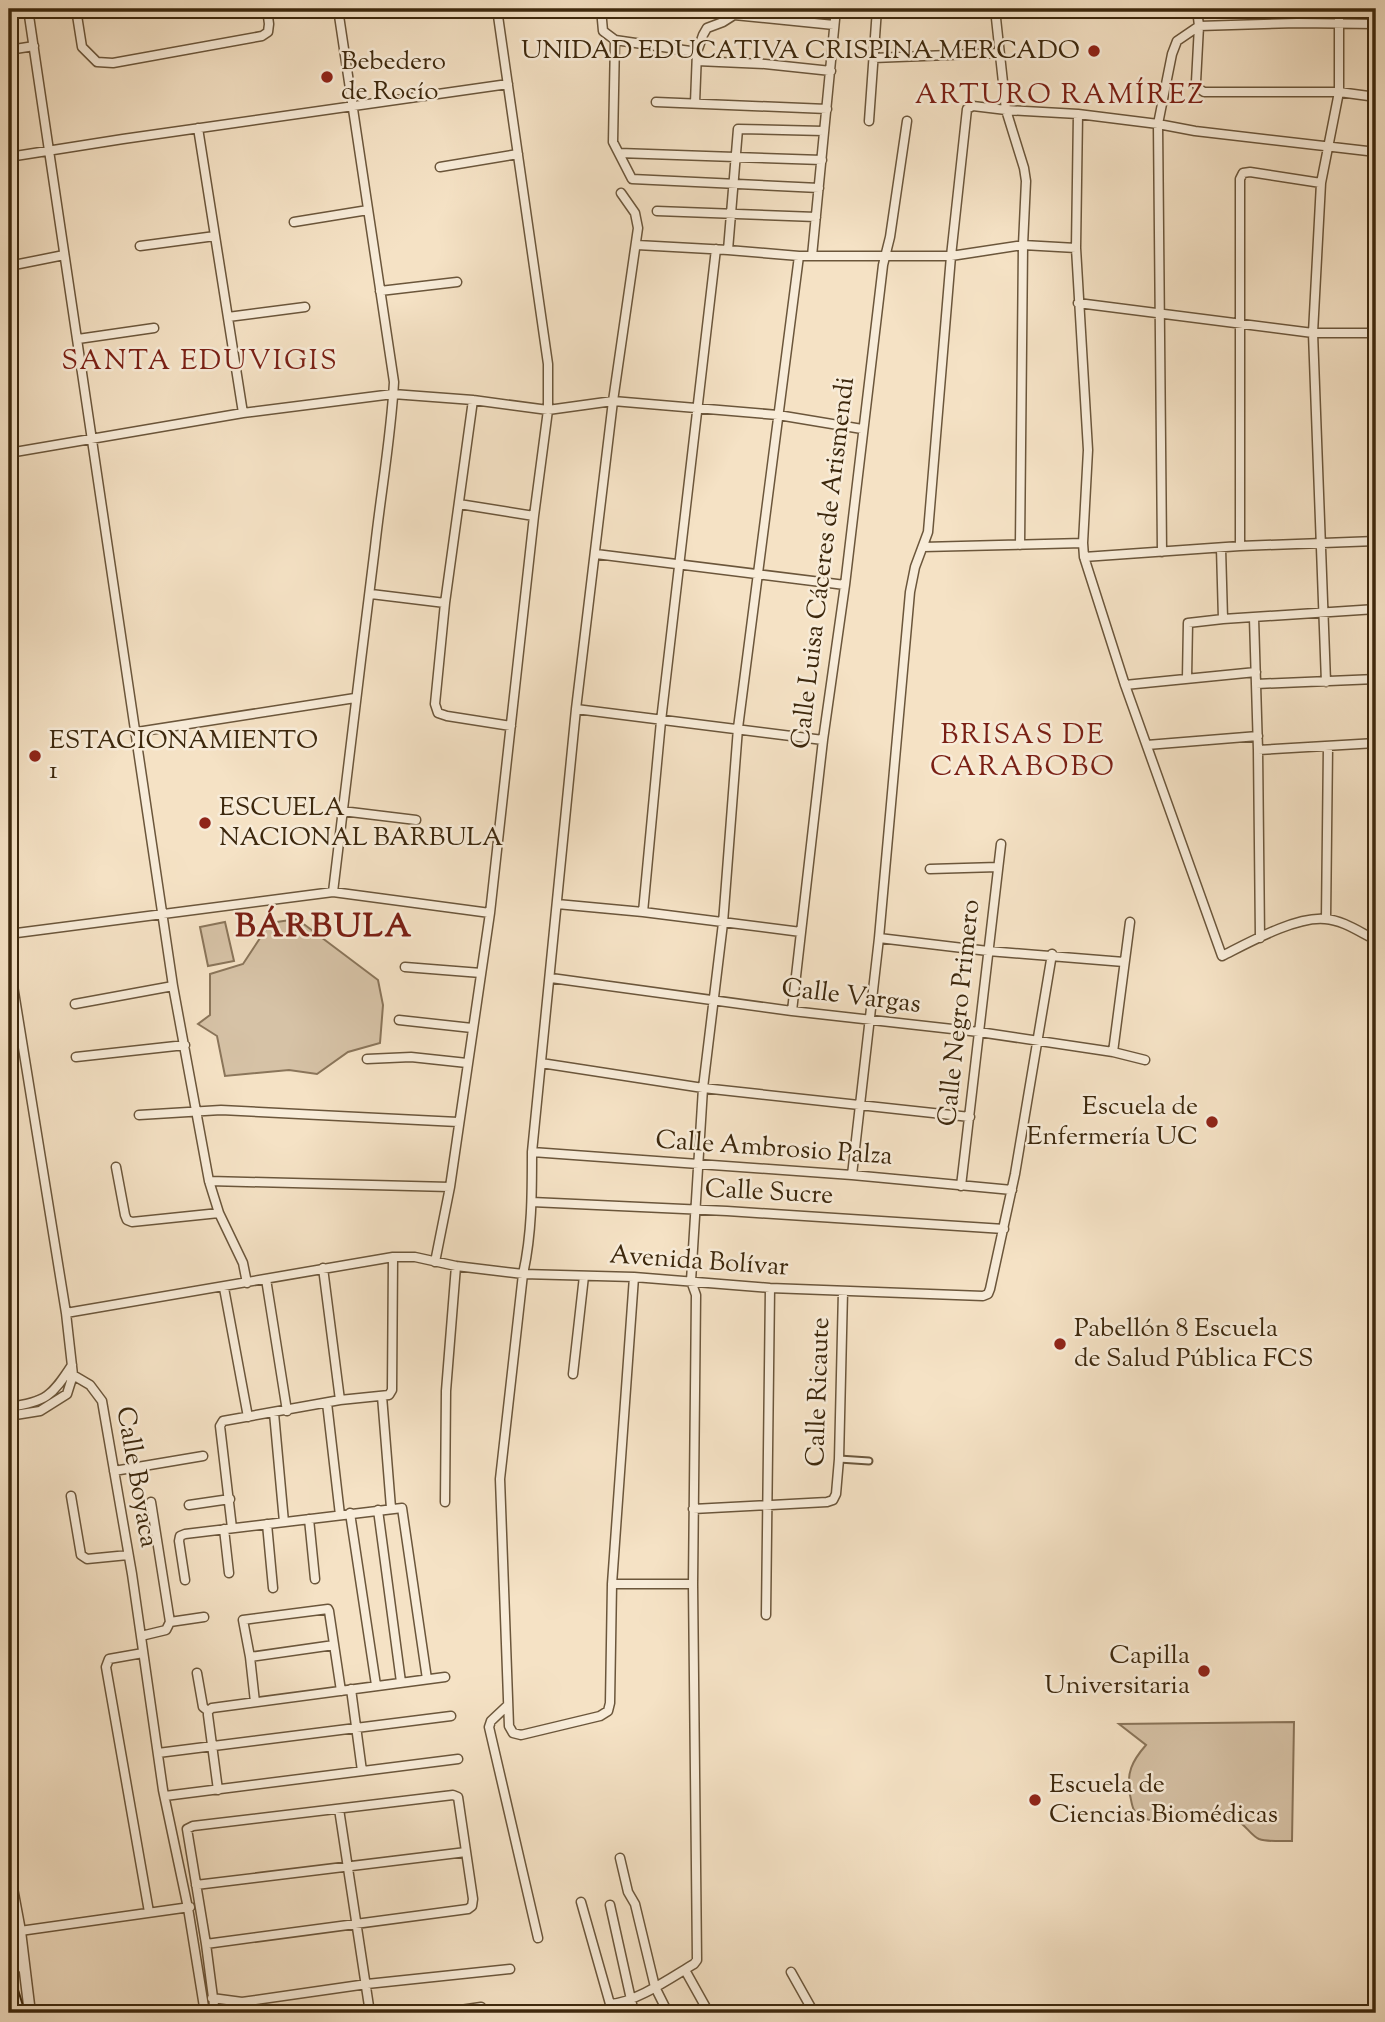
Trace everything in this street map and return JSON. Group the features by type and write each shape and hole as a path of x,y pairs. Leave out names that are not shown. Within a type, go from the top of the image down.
{"main road":[{"path":"9,1981 19,2013"},
{"path":"9,2008 10,2013"}],"street":[{"path":"28,9 173,986 209,1181 219,1213 238,1249 247,1283"},
{"path":"76,9 82,47 97,62 113,63 262,36 268,32 267,9"},
{"path":"333,892 355,698 371,594 394,382 338,9"},
{"path":"435,1262 450,1187 490,913 548,410 548,364 497,9"},
{"path":"601,9 603,31 615,40 697,57 831,71"},
{"path":"812,256 836,9"},
{"path":"869,121 877,9"},
{"path":"995,9 1006,110 1026,181 1020,545"},
{"path":"1197,9 1199,26 1196,82 1198,88 1204,92 1339,92 1376,97"},
{"path":"1326,682 1313,333 1321,184 1339,92 1339,9"},
{"path":"695,103 697,57 707,28 734,15 834,25"},
{"path":"1162,552 1158,124 1177,41 1199,26 1376,24"},
{"path":"615,40 613,142 629,176 637,181 819,188"},
{"path":"9,50 33,46"},
{"path":"873,58 999,53"},
{"path":"9,157 49,149 508,84"},
{"path":"656,102 827,109"},
{"path":"852,1175 879,939 910,592 915,567 928,532 951,256 967,109 973,106 1078,114 1376,152"},
{"path":"1078,114 1076,248 1088,450 1084,557 1125,685 1222,956 1293,925 1326,919 1376,940"},
{"name":"Calle Luisa Cáceres de Arismendi","path":"792,1011 862,429 885,255 907,121"},
{"path":"198,128 243,413"},
{"path":"728,250 738,129 824,131"},
{"path":"619,153 822,160"},
{"path":"440,167 518,154"},
{"path":"1240,547 1240,179 1243,173 1250,172 1321,184"},
{"path":"621,193 635,213 637,246 613,401 576,709 532,1152 528,1254 523,1274 500,1479 509,1726 513,1733 522,1735 600,1716 608,1711 612,1584 634,1277"},
{"path":"294,222 368,210"},
{"path":"657,211 816,218"},
{"path":"140,246 215,236"},
{"path":"637,246 799,256 951,256 1023,245 1076,248"},
{"path":"643,912 661,721 716,249"},
{"path":"9,265 64,256"},
{"path":"582,1902 610,2004 654,1987 694,1964 698,1954 693,1584 696,1295 691,1281 695,1210 703,1088 723,923 738,728 760,575 799,256"},
{"path":"380,290 457,282"},
{"path":"1078,303 1313,333 1376,333"},
{"path":"228,317 305,307"},
{"path":"78,340 154,328"},
{"path":"9,453 243,413 393,394 473,400 548,410 613,401 778,415 862,429"},
{"path":"473,400 445,603 435,704 438,713 447,716 511,726"},
{"path":"459,504 534,516"},
{"path":"1084,557 1376,541"},
{"path":"923,547 1083,543"},
{"path":"1221,548 1223,619"},
{"path":"596,554 845,585"},
{"path":"371,594 445,603"},
{"path":"1187,678 1188,623 1376,609"},
{"path":"1254,618 1260,938"},
{"path":"1125,685 1256,672"},
{"path":"1256,684 1376,679"},
{"path":"137,732 355,698"},
{"path":"576,709 823,740"},
{"path":"1147,745 1258,736"},
{"path":"1258,750 1376,743"},
{"path":"1326,919 1328,747"},
{"path":"342,811 416,820"},
{"name":"Calle Negro Primero","path":"961,1186 1000,844"},
{"path":"930,869 998,867"},
{"path":"9,934 333,892 490,913"},
{"path":"557,904 801,932"},
{"path":"1113,1052 1130,922"},
{"path":"879,939 1124,962"},
{"name":"Avenida Bolívar","path":"66,1313 393,1257 415,1257 456,1266 523,1274 634,1277 843,1291 983,1296 988,1294 990,1289 1012,1189 1052,954"},
{"path":"9,961 66,1313 73,1375 67,1394 40,1411 9,1416"},
{"path":"405,967 481,973"},
{"name":"Calle Vargas","path":"551,978 869,1021 979,1032 1113,1052 1145,1060"},
{"path":"75,1004 173,986"},
{"path":"399,1020 472,1028"},
{"path":"76,1058 185,1045"},
{"path":"367,1059 411,1058 467,1063"},
{"path":"541,1063 703,1088 970,1117"},
{"path":"139,1115 197,1110 458,1122"},
{"name":"Calle Ambrosio Palza","path":"532,1152 1012,1189"},
{"path":"116,1167 127,1220 132,1222 219,1213"},
{"path":"209,1181 450,1187"},
{"name":"Calle Sucre","path":"532,1202 727,1210 1004,1228"},
{"path":"229,1573 230,1499 220,1423 340,1400 389,1395 392,1390 393,1257"},
{"path":"445,1502 446,1391 456,1266"},
{"path":"323,1268 340,1400"},
{"path":"573,1374 584,1276"},
{"path":"267,1279 287,1411"},
{"path":"224,1287 248,1417"},
{"path":"766,1615 770,1287"},
{"name":"Calle Ricaute","path":"766,1504 827,1502 833,1500 836,1494 843,1291"},
{"path":"9,1407 35,1404 56,1390 72,1365"},
{"name":"Calle Boyaca","path":"73,1375 90,1385 102,1401 165,1797 188,1908 205,2013"},
{"path":"382,1396 390,1508"},
{"path":"327,1403 376,1685"},
{"path":"274,1413 285,1522"},
{"path":"114,1471 203,1456"},
{"path":"839,1459 869,1461"},
{"path":"71,1496 80,1555 87,1559 128,1555"},
{"path":"189,1505 230,1499"},
{"path":"141,1636 166,1630 170,1622 151,1502"},
{"path":"693,1509 766,1504"},
{"path":"185,1580 179,1541 180,1536 185,1534 402,1508 427,1679"},
{"path":"378,1510 401,1682"},
{"path":"309,1519 315,1579"},
{"path":"267,1524 273,1588"},
{"path":"612,1584 693,1584"},
{"path":"255,1702 243,1623 245,1619 328,1609 341,1691"},
{"path":"170,1622 204,1616"},
{"path":"250,1657 334,1645"},
{"path":"143,1653 109,1659 106,1667 149,1912"},
{"path":"197,1673 203,1707 208,1711 218,1790"},
{"path":"208,1711 255,1702 445,1677"},
{"path":"351,1689 362,1772"},
{"path":"508,1705 491,1721 489,1727 538,1938"},
{"path":"158,1753 451,1716"},
{"path":"165,1797 458,1759"},
{"path":"206,1944 468,1909 472,1906 473,1899 458,1797 453,1795 193,1826 187,1829 215,2013"},
{"path":"338,1809 370,2013"},
{"path":"197,1885 466,1852"},
{"path":"620,1858 628,1892 635,1904 654,1987 668,2013"},
{"path":"9,1872 10,1892 16,1914 14,1931 23,1956 30,2013"},
{"path":"610,1905 634,2013"},
{"path":"14,1931 199,1906"},
{"path":"9,1975 23,1956"},
{"path":"212,1998 242,2002 367,1984 510,1969"},
{"path":"685,1970 709,2013"},
{"path":"791,1972 814,2013"},
{"path":"440,2013 481,2007"}],"shaded area":[{"path":"297,919 378,980 383,1005 380,1043 348,1052 317,1074 289,1070 225,1076 217,1036 198,1024 210,1015 210,974 243,964 270,923"},
{"path":"225,922 234,961 208,966 200,927"},
{"path":"1294,1722 1292,1841 1259,1839 1234,1819 1210,1817 1153,1821 1134,1810 1129,1787 1130,1774 1137,1756 1146,1745 1119,1724"}],"place":[{"name":"UNIDAD EDUCATIVA CRISPINA MERCADO","path":"1094,51"},
{"name":"Bebedero de Rocío","path":"327,77"},
{"name":"ESTACIONAMIENTO 1","path":"35,756"},
{"name":"ESCUELA NACIONAL BARBULA","path":"205,823"},
{"name":"Escuela de Enfermería UC","path":"1212,1122"},
{"name":"Pabellón 8 Escuela de Salud Pública FCS","path":"1060,1344"},
{"name":"Capilla Universitaria","path":"1204,1671"},
{"name":"Escuela de Ciencias Biomédicas","path":"1035,1800"}],"district":[{"name":"ARTURO RAMÍREZ","path":"1060,96"},
{"name":"SANTA EDUVIGIS","path":"200,362"},
{"name":"BRISAS DE CARABOBO","path":"1023,752"},
{"name":"BÁRBULA","path":"324,928"}]}
